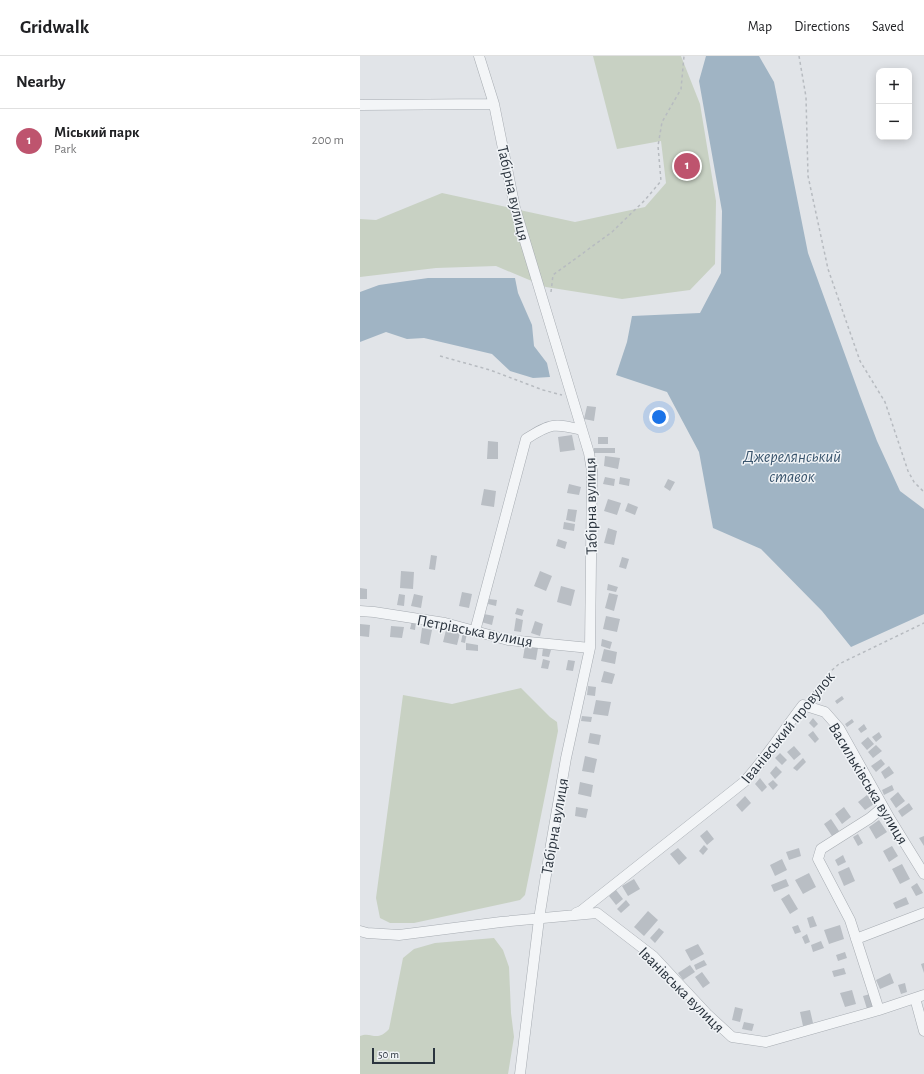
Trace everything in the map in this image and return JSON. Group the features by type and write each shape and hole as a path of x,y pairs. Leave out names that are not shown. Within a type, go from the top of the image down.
{"street":[{"name":"Табірна вулиця","path":"479,56 494,104 515,208 589,453 592,471 590,648 566,758 539,919 520,1074"},
{"path":"360,105 494,104"},
{"path":"475,631 526,439 544,427 561,425 582,430"},
{"name":"Петрівська вулиця","path":"360,612 374,612 445,623 508,640 590,648"},
{"name":"Васильківська вулиця","path":"803,705 824,712 839,728 883,807 924,874"},
{"name":"Іванівський провулок","path":"563,917 582,911 744,782 759,766 784,729 803,705"},
{"path":"879,1010 850,920 818,859 821,849 870,818 883,807"},
{"name":"Іванівська вулиця","path":"360,931 367,933 399,935 501,922 597,913 653,956 707,1014 732,1037 766,1042 879,1010 919,996"},
{"path":"856,939 924,913"},
{"path":"919,996 924,1031"}],"path":[{"path":"550,296 553,274 612,232 645,200 661,181 658,146 662,122 681,89 684,56"},
{"path":"799,56 806,97 808,176 828,269 860,362 885,402 908,470 914,482 924,492"},
{"path":"440,356 490,370 543,390 572,398"},
{"name":"Іванівський провулок","path":"803,705 831,671 840,664 924,623"}],"green space":[{"path":"593,56 681,56 700,104 716,201 715,264 690,290 622,299 546,287 496,266 436,268 360,277 360,219 376,220 442,193 575,222 645,207 666,183 661,141 617,149"},
{"path":"521,688 557,722 558,731 525,895 520,900 414,923 390,923 380,918 376,898 403,695 452,704"},
{"path":"494,938 503,950 509,967 511,1013 514,1037 508,1074 360,1074 360,1036 377,1036 385,1033 389,1029 403,958 414,949 435,943"}],"water":[{"name":"Джерелянський ставок","path":"706,56 759,56 774,82 808,253 877,441 900,491 924,509 924,614 851,647 822,611 761,549 713,528 699,452 667,392 616,375 627,342 632,316 700,313 721,273 722,211 699,81"},
{"path":"428,278 515,278 518,293 532,325 534,346 547,363 550,377 533,378 510,371 492,354 424,338 407,339 386,332 360,342 360,292 379,285"}],"building":[{"path":"587,406 596,407 594,421 584,419"},
{"path":"572,435 575,450 560,452 558,437"},
{"path":"598,437 608,437 608,444 598,444"},
{"path":"488,441 498,442 498,459 487,459"},
{"path":"594,448 615,448 615,453 594,453"},
{"path":"605,456 620,458 618,469 604,466"},
{"path":"605,477 615,479 614,486 603,484"},
{"path":"620,477 630,479 629,486 619,484"},
{"path":"668,479 675,482 670,491 664,487"},
{"path":"569,484 581,487 579,495 567,493"},
{"path":"484,489 496,491 494,507 481,505"},
{"path":"608,499 621,503 617,515 604,511"},
{"path":"628,503 638,507 635,515 625,511"},
{"path":"568,509 577,510 575,522 566,520"},
{"path":"564,522 575,524 574,531 563,529"},
{"path":"608,528 617,531 614,545 604,543"},
{"path":"558,539 567,542 565,549 556,546"},
{"path":"431,555 437,556 435,570 429,569"},
{"path":"622,557 629,559 626,569 619,567"},
{"path":"401,571 414,572 413,589 400,588"},
{"path":"540,571 552,576 546,591 534,586"},
{"path":"608,584 618,587 616,592 607,590"},
{"path":"561,586 575,590 571,606 557,602"},
{"path":"360,588 367,589 367,599 360,599"},
{"path":"462,592 472,594 469,608 459,606"},
{"path":"609,593 618,595 614,611 605,608"},
{"path":"399,594 405,595 404,606 397,605"},
{"path":"414,594 423,596 421,608 411,606"},
{"path":"489,599 497,600 496,606 488,604"},
{"path":"517,608 524,610 522,616 515,614"},
{"path":"484,614 494,616 492,625 481,622"},
{"path":"606,616 620,619 617,632 603,629"},
{"path":"516,618 523,620 521,632 514,631"},
{"path":"412,621 416,622 415,630 410,629"},
{"path":"535,621 543,624 540,636 531,633"},
{"path":"360,624 370,625 369,637 360,636"},
{"path":"391,626 404,627 402,638 390,637"},
{"path":"422,628 432,630 429,645 420,643"},
{"path":"446,630 460,633 457,645 443,642"},
{"path":"463,632 467,633 465,643 461,642"},
{"path":"602,639 612,642 610,649 601,646"},
{"path":"466,643 478,645 478,651 466,650"},
{"path":"525,646 538,648 536,660 523,658"},
{"path":"543,648 551,650 549,657 542,656"},
{"path":"604,649 617,652 615,664 601,661"},
{"path":"543,659 550,661 548,669 541,668"},
{"path":"568,660 575,661 573,671 566,670"},
{"path":"604,671 615,674 612,684 601,682"},
{"path":"588,686 596,687 595,696 587,695"},
{"path":"842,696 844,699 837,704 835,701"},
{"path":"596,700 611,702 608,716 593,714"},
{"path":"582,716 592,717 591,722 581,721"},
{"path":"813,718 818,724 814,728 809,723"},
{"path":"852,719 854,722 847,727 845,724"},
{"path":"864,724 867,729 861,733 858,729"},
{"path":"813,731 819,739 815,743 808,735"},
{"path":"879,732 882,737 876,742 872,737"},
{"path":"590,733 601,735 599,745 588,743"},
{"path":"868,737 874,744 867,750 861,743"},
{"path":"876,745 882,751 873,758 868,752"},
{"path":"794,746 801,754 794,760 787,752"},
{"path":"780,753 787,760 782,765 775,758"},
{"path":"585,756 597,759 594,773 582,771"},
{"path":"803,758 806,762 797,771 793,768"},
{"path":"881,759 885,764 876,772 871,766"},
{"path":"776,766 782,772 775,779 770,773"},
{"path":"889,766 894,773 885,779 881,772"},
{"path":"760,778 767,787 762,792 755,784"},
{"path":"773,780 778,785 773,790 768,784"},
{"path":"580,782 593,785 591,797 578,794"},
{"path":"892,785 894,790 884,795 882,790"},
{"path":"898,792 905,801 896,808 890,799"},
{"path":"867,795 874,804 865,810 858,802"},
{"path":"745,796 751,803 742,812 736,805"},
{"path":"909,803 913,809 902,817 898,811"},
{"path":"576,807 588,809 586,818 575,816"},
{"path":"844,807 851,817 842,824 835,814"},
{"path":"831,819 839,831 832,836 824,824"},
{"path":"879,820 887,832 876,839 869,827"},
{"path":"707,830 714,839 707,845 700,836"},
{"path":"858,834 863,843 858,846 853,837"},
{"path":"924,836 924,846 919,838"},
{"path":"704,845 708,849 703,855 699,851"},
{"path":"892,846 898,856 889,862 883,851"},
{"path":"678,848 687,858 679,865 670,854"},
{"path":"799,848 801,856 789,860 786,852"},
{"path":"843,855 846,862 838,866 835,860"},
{"path":"782,859 787,870 775,876 770,865"},
{"path":"902,864 910,879 900,884 892,869"},
{"path":"849,867 855,881 844,886 838,872"},
{"path":"809,873 816,887 803,894 795,880"},
{"path":"634,879 640,889 628,896 622,886"},
{"path":"786,879 789,886 774,892 771,885"},
{"path":"917,883 923,893 916,896 911,887"},
{"path":"616,890 623,899 616,905 609,896"},
{"path":"789,894 798,909 790,914 781,899"},
{"path":"906,897 909,904 896,909 893,903"},
{"path":"626,900 630,905 621,913 617,909"},
{"path":"648,911 658,920 644,936 634,927"},
{"path":"813,916 817,926 810,928 807,918"},
{"path":"798,925 801,932 795,934 792,927"},
{"path":"840,925 844,939 829,944 824,930"},
{"path":"659,928 664,932 655,943 650,938"},
{"path":"807,934 810,942 805,944 802,937"},
{"path":"821,941 824,948 813,952 811,945"},
{"path":"698,944 704,954 691,961 685,950"},
{"path":"845,952 847,958 838,961 836,955"},
{"path":"704,960 707,965 696,970 694,965"},
{"path":"924,963 924,973 921,964"},
{"path":"690,965 695,972 683,980 678,973"},
{"path":"844,968 846,974 834,977 832,971"},
{"path":"702,972 710,983 703,988 695,977"},
{"path":"890,973 894,983 880,989 876,980"},
{"path":"905,983 907,992 901,994 898,985"},
{"path":"852,990 856,1004 845,1007 840,993"},
{"path":"870,994 873,1007 867,1009 863,996"},
{"path":"735,1007 743,1009 740,1022 732,1020"},
{"path":"810,1010 813,1023 803,1026 800,1012"},
{"path":"744,1022 754,1024 752,1031 742,1029"}],"place":[{"name":"Міський парк","path":"687,166"}]}
